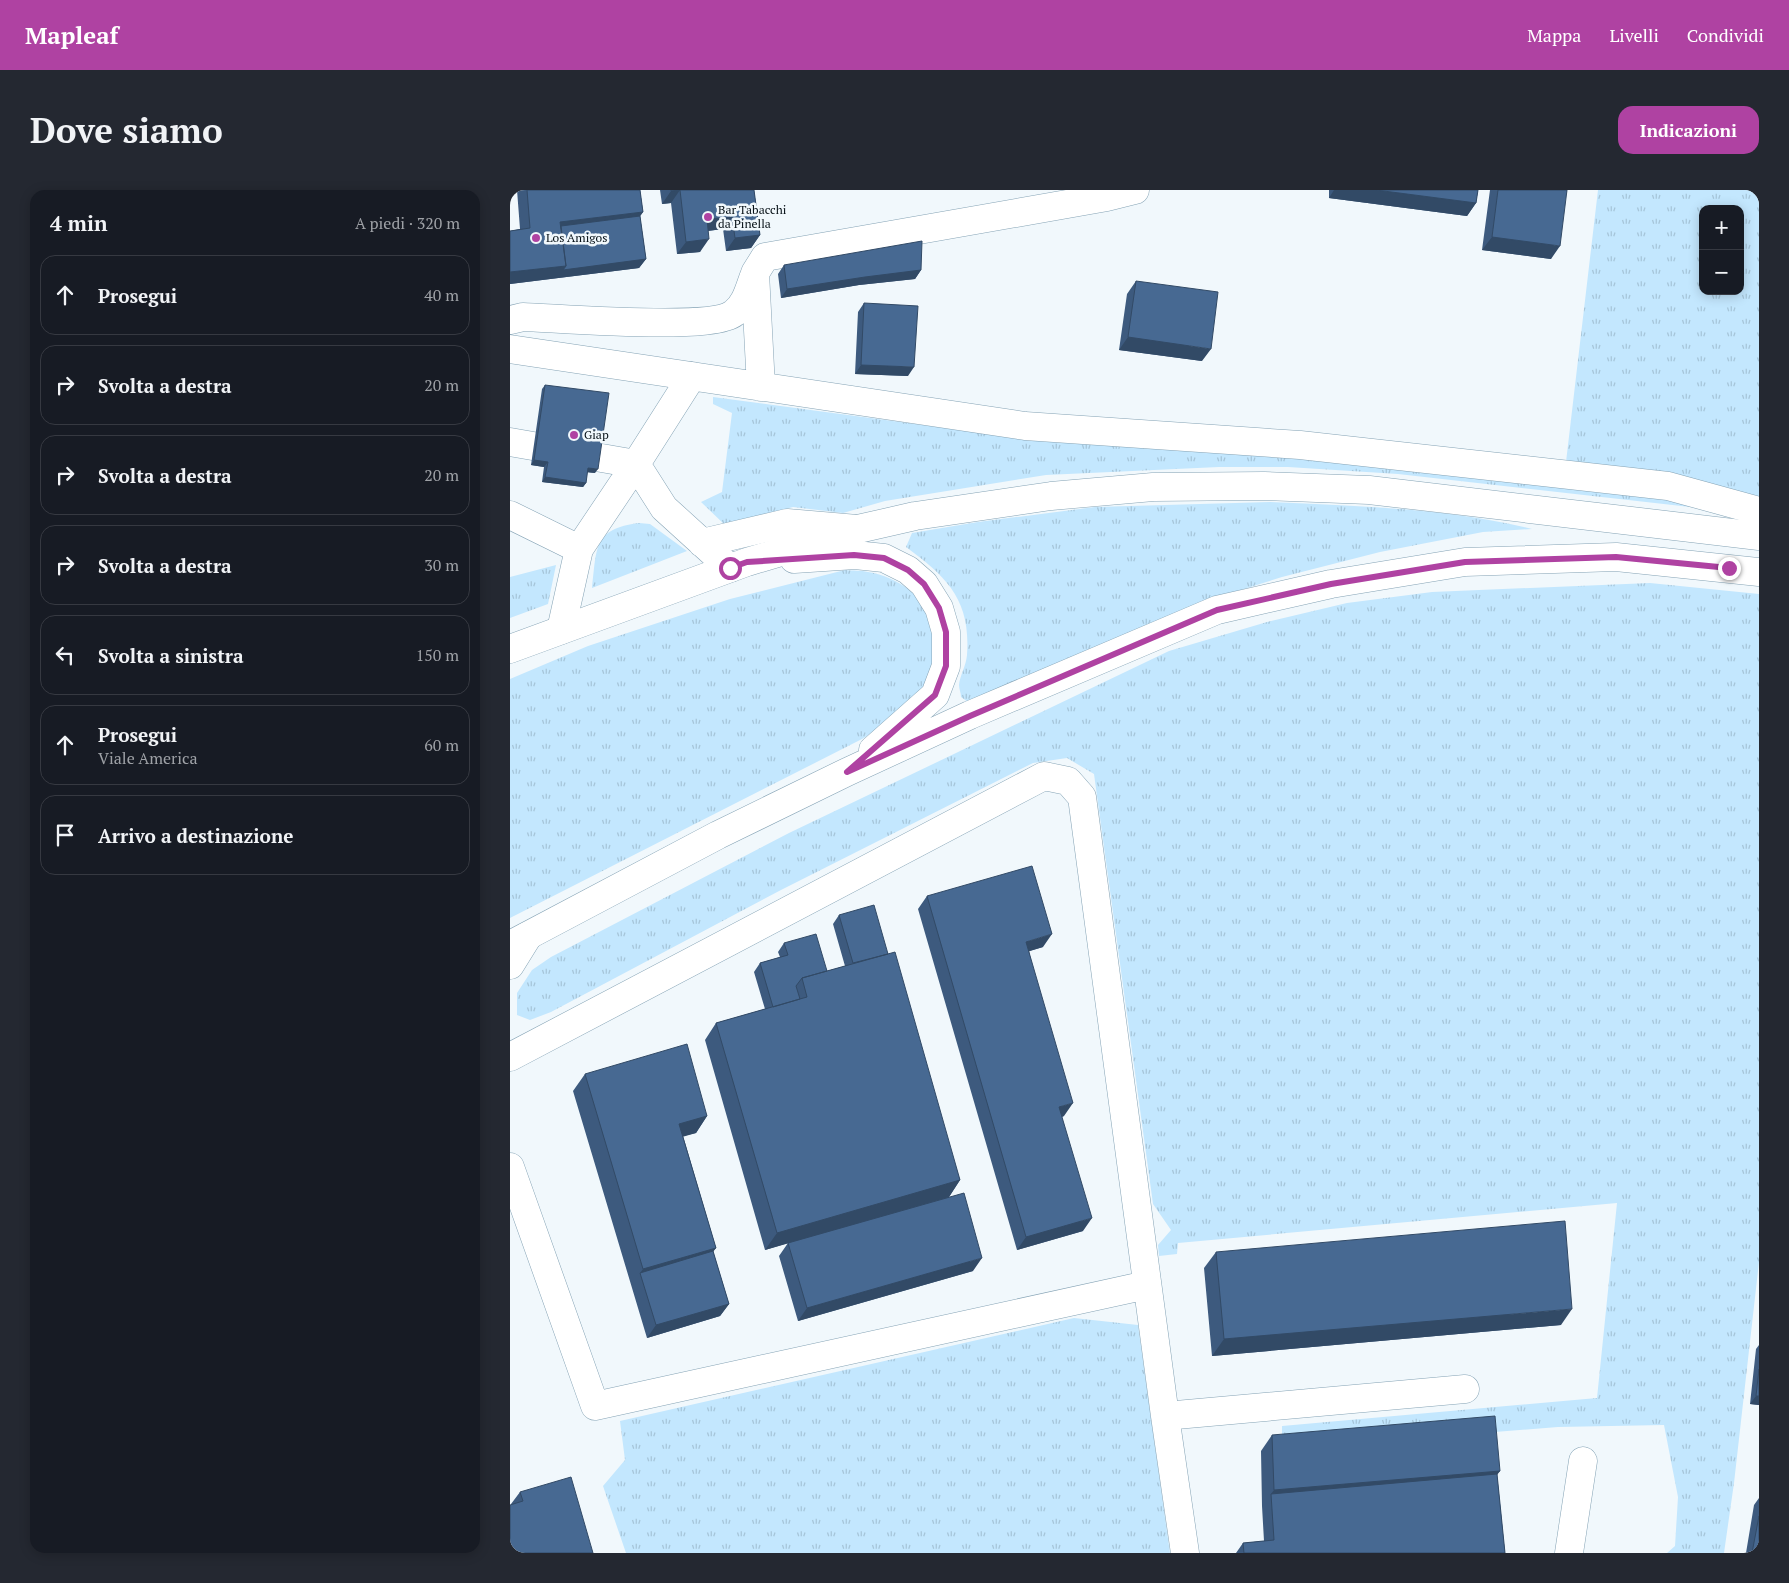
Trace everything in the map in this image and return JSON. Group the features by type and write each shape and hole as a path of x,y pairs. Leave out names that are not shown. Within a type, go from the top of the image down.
{"street":[{"path":"510,320 522,317 660,323 720,320 734,313 745,300 755,273 765,257 1106,197 1135,190"},
{"path":"755,273 761,386"},
{"path":"510,349 1025,426 1300,445 1668,486 1759,512"},
{"path":"561,630 579,548 636,464 692,376"},
{"path":"510,442 636,464 664,508 702,543 738,565 854,555 884,558 908,570 924,584 939,608 946,632 946,666 935,695 847,772"},
{"path":"510,649 738,565 858,529 915,516 1051,496 1153,487 1264,486 1370,490 1759,536"},
{"path":"510,515 579,548"},
{"path":"702,543 787,523 858,529"},
{"path":"510,965 519,941 718,835 847,772 970,716 1217,610 1331,584 1465,562 1616,557 1759,572"},
{"path":"510,1058 1044,776 1068,781 1082,798 1185,1553"},
{"path":"510,1167 595,1406 1147,1285"},
{"path":"1165,1416 1465,1389"},
{"path":"1569,1553 1583,1461"}],"green space":[{"path":"1598,190 1759,190 1759,500 1566,462"},
{"path":"713,397 1050,442 1119,443 1290,451 1660,493 1708,509 1398,474 1288,467 1219,467 1046,475 885,501 843,513 793,507 725,525 701,502 722,492 732,413 713,404"},
{"path":"1270,502 1435,512 1467,516 1532,529 1483,532 1380,552 1282,577 1212,599 1132,631 974,702 968,702 961,697 959,686 967,655 965,619 960,605 944,580 921,558 906,547 912,533 978,522 1095,507"},
{"path":"639,523 650,524 687,551 592,588 597,551 605,535 624,526"},
{"path":"556,565 548,604 510,618 510,577"},
{"path":"845,570 863,571 879,575 900,584 918,598 930,617 934,635 932,661 923,688 912,704 895,718 862,739 510,918 510,679 588,646 730,599"},
{"path":"1650,583 1759,594 1759,1262 1734,1483 1724,1553 1667,1553 1675,1546 1678,1497 1664,1425 1558,1427 1282,1449 1282,1426 1597,1398 1617,1203 1178,1243 1177,1254 1159,1256 1158,1245 1171,1230 1153,1204 1094,774 1067,758 1033,763 781,890 551,1012 530,1020 517,1015 517,993 532,970 551,957 789,833 1169,651 1267,622 1347,603 1432,592"},
{"path":"1074,1318 1138,1325 1170,1553 626,1553 603,1486 625,1460 620,1421"}],"building":[{"path":"527,190 640,190 643,212 560,222 566,266 510,272 510,231 530,228"},
{"path":"680,190 754,190 760,235 735,238 732,217 707,219 709,239 686,242"},
{"path":"1376,190 1478,190 1476,203"},
{"path":"1498,190 1567,190 1560,246 1492,237"},
{"path":"640,216 646,259 563,270 566,266 561,226"},
{"path":"922,241 921,270 787,289 784,265"},
{"path":"1136,281 1218,292 1211,349 1128,337"},
{"path":"864,303 918,306 914,367 861,365"},
{"path":"545,385 609,393 598,469 588,468 586,483 545,477 548,462 534,460"},
{"path":"1032,866 1052,934 1026,942 1073,1103 1059,1107 1092,1218 1026,1237 927,896"},
{"path":"874,905 888,954 853,963 839,915"},
{"path":"816,934 827,971 802,978 796,986 800,999 773,1007 760,963 788,955 784,943"},
{"path":"895,952 960,1180 777,1233 716,1023 807,997 802,978"},
{"path":"687,1044 707,1116 679,1124 716,1248 643,1269 585,1074"},
{"path":"964,1193 982,1258 807,1308 788,1243"},
{"path":"1565,1221 1572,1309 1224,1339 1216,1252"},
{"path":"713,1251 729,1304 656,1325 640,1273"},
{"path":"1759,1369 1759,1396 1756,1396"},
{"path":"1495,1416 1500,1471 1274,1490 1272,1435"},
{"path":"1497,1474 1505,1553 1244,1553 1243,1543 1274,1540 1271,1494"},
{"path":"571,1477 593,1553 510,1553 510,1505 523,1501 520,1492"},
{"path":"1759,1516 1759,1553 1752,1553"}],"place":[{"name":"Bar Tabacchi da Pinella","path":"708,217"},
{"name":"Los Amigos","path":"536,238"},
{"name":"Giap","path":"574,435"}],"route":[{"path":"730,568 747,562 854,555 884,558 908,570 924,584 939,608 946,632 946,666 935,695 847,772 970,716 1217,610 1331,584 1465,562 1616,557 1729,568"}]}
